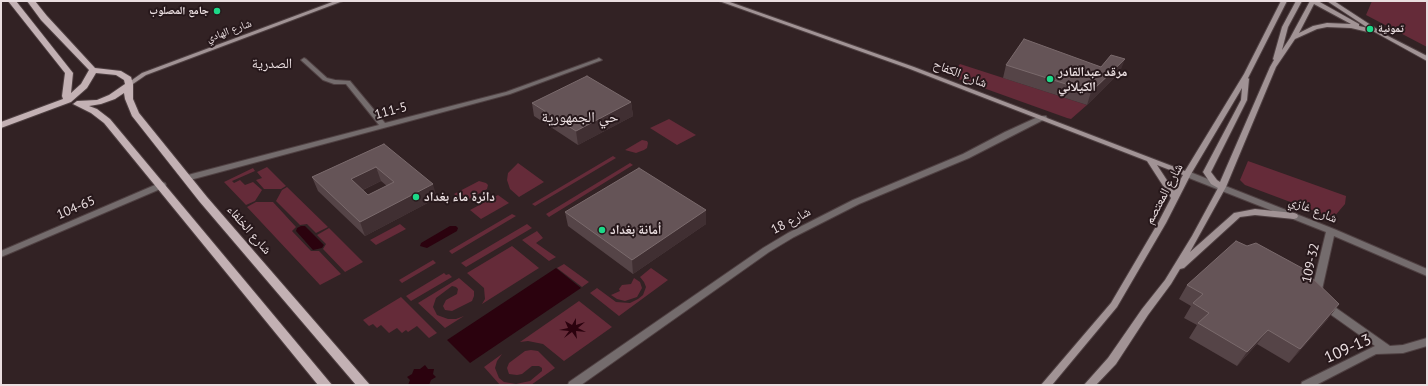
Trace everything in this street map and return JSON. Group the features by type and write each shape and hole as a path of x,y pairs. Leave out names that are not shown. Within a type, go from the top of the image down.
{"main road":[{"path":"12,1 69,74 66,96 72,102 94,111 107,120 326,385"},
{"path":"1,125 72,102 91,103 105,100 118,94 128,85 129,81 128,78 122,75 93,70 44,18 31,1"},
{"name":"شارع الهادي","path":"128,85 144,74 340,1"},
{"name":"شارع الكفاح","path":"722,1 912,68 1187,174"},
{"path":"1278,1 1279,10"},
{"name":"شارع المعتصم","path":"1046,385 1114,305 1162,223 1187,174 1247,74 1284,1"},
{"path":"1089,385 1112,360 1174,272 1222,187 1274,67 1285,27 1299,1"},
{"path":"1274,67 1293,38 1313,1 1368,30 1384,36"},
{"path":"1330,1 1384,36 1427,59"},
{"path":"1339,1 1353,16"},
{"path":"1293,38 1315,27 1327,25 1351,26 1368,30"},
{"path":"72,102 90,78 93,70"},
{"path":"1222,187 1214,182 1207,172 1244,100 1247,74"},
{"name":"شارع الخلفاء","path":"128,85 129,98 135,114 203,199 364,385"},
{"path":"1149,159 1175,198"},
{"path":"1174,272 1237,215 1255,212 1294,216"}],"street":[{"path":"304,60 325,79 334,82 348,82 384,126"},
{"name":"111-5","path":"186,178 508,93 599,60"},
{"name":"شارع 18","path":"573,385 766,250 791,235 856,202 966,156 1043,118"},
{"name":"شارع غازي","path":"1187,174 1331,231 1427,273"},
{"name":"104-65","path":"1,254 162,185"},
{"name":"109-32","path":"1331,231 1316,295 1318,301 1388,349"},
{"name":"109-13","path":"1306,385 1374,350 1403,349 1427,342"}],"shaded area":[{"path":"1372,1 1427,1 1427,47 1366,15"},
{"path":"960,64 1087,105 1071,119 1067,118 950,76"},
{"path":"669,119 696,135 677,145 650,128"},
{"path":"642,140 647,141 648,143 647,148 644,150 636,153 625,150"},
{"path":"613,156 616,158 535,206 532,204"},
{"path":"1248,161 1346,196 1345,204 1333,218 1245,185 1240,180"},
{"path":"518,163 544,182 519,197 510,189 507,180 508,173"},
{"path":"630,163 633,165 549,217 546,214"},
{"path":"267,167 286,186 281,189 264,189 256,180 262,178 257,172"},
{"path":"253,168 255,171 232,181 234,183 240,180 245,185 253,182 262,190 255,201 246,205 224,182"},
{"path":"479,181 488,185 487,189 464,202 454,194"},
{"path":"287,187 328,227 316,233 307,224 300,225 276,201 282,190"},
{"path":"498,195 509,203 481,219 470,210"},
{"path":"256,202 273,202 296,227 292,231 311,251 319,251 341,274 320,285 247,207"},
{"path":"512,214 516,216 452,254 449,251"},
{"path":"400,224 406,229 376,245 370,240"},
{"path":"527,224 532,228 466,267 461,263"},
{"path":"305,226 324,245 322,248 313,250 296,231 297,228"},
{"path":"450,226 456,226 458,228 457,231 427,248 420,246 421,243"},
{"path":"329,228 363,262 345,272 323,249 326,244 317,235"},
{"path":"537,231 543,238 536,243 556,257 549,261 522,240"},
{"path":"512,246 539,268 482,304 485,299 484,288 467,273"},
{"path":"433,260 436,263 402,283 399,280"},
{"path":"564,264 589,282 582,287 557,268"},
{"path":"556,268 581,288 470,363 447,340"},
{"path":"651,268 668,280 619,316 590,293 597,288 616,302 630,303 643,295 646,287 640,277"},
{"path":"444,273 446,275 449,274 452,277 411,301 406,296"},
{"path":"459,278 474,291 474,296 472,301 452,311 445,310 443,306 446,300 457,294 458,289 456,287 452,286 436,298 433,307 437,315 448,319 456,319 464,316 445,328 418,303"},
{"path":"634,278 640,282 642,288 637,297 625,301 617,299 611,295 620,291 619,289 622,285 631,284"},
{"path":"401,297 437,333 429,338 417,326 408,332 406,330 402,333 397,328 389,333 381,325 377,328 373,324 369,326 363,320"},
{"path":"579,301 612,327 564,361 543,344 528,341 520,342"},
{"path":"576,318 576,325 585,322 578,328 586,332 576,331 577,339 572,332 564,338 569,331 559,330 568,328 565,321 572,325"},
{"path":"525,351 538,351 555,368 531,385 500,385 484,367 502,354 497,361 495,368 499,378 504,382 516,384 530,381 542,371 542,368 539,366 532,366 522,374 517,375 509,374 507,368 509,363"},
{"path":"425,365 428,369 434,369 433,374 436,377 431,380 429,385 408,385 410,380 407,377 412,374 414,369 420,369"}],"building":[{"path":"1024,39 1101,67 1111,55 1125,59 1091,92 1006,65"},
{"path":"587,76 631,102 576,131 532,103"},
{"path":"384,144 433,184 360,222 312,177","holes":["376,167 394,182 368,195 351,179"]},
{"name":"أمانة بغداد","path":"639,168 706,210 632,260 565,212"},
{"path":"1236,241 1247,246 1256,243 1302,268 1339,304 1300,349 1268,330 1247,352 1198,323 1209,313 1193,303 1203,294 1187,285"}],"place":[{"name":"جامع المصلوب","path":"217,11"},
{"name":"تمونية","path":"1370,29"},
{"name":"مرقد عبدالقادر الكيلاني","path":"1050,79"},
{"name":"دائرة ماء بغداد","path":"416,197"},
{"name":"أمانة بغداد","path":"602,230"}],"district":[{"name":"الصدرية","path":"272,64"},
{"name":"حي الجمهورية","path":"580,118"}]}
